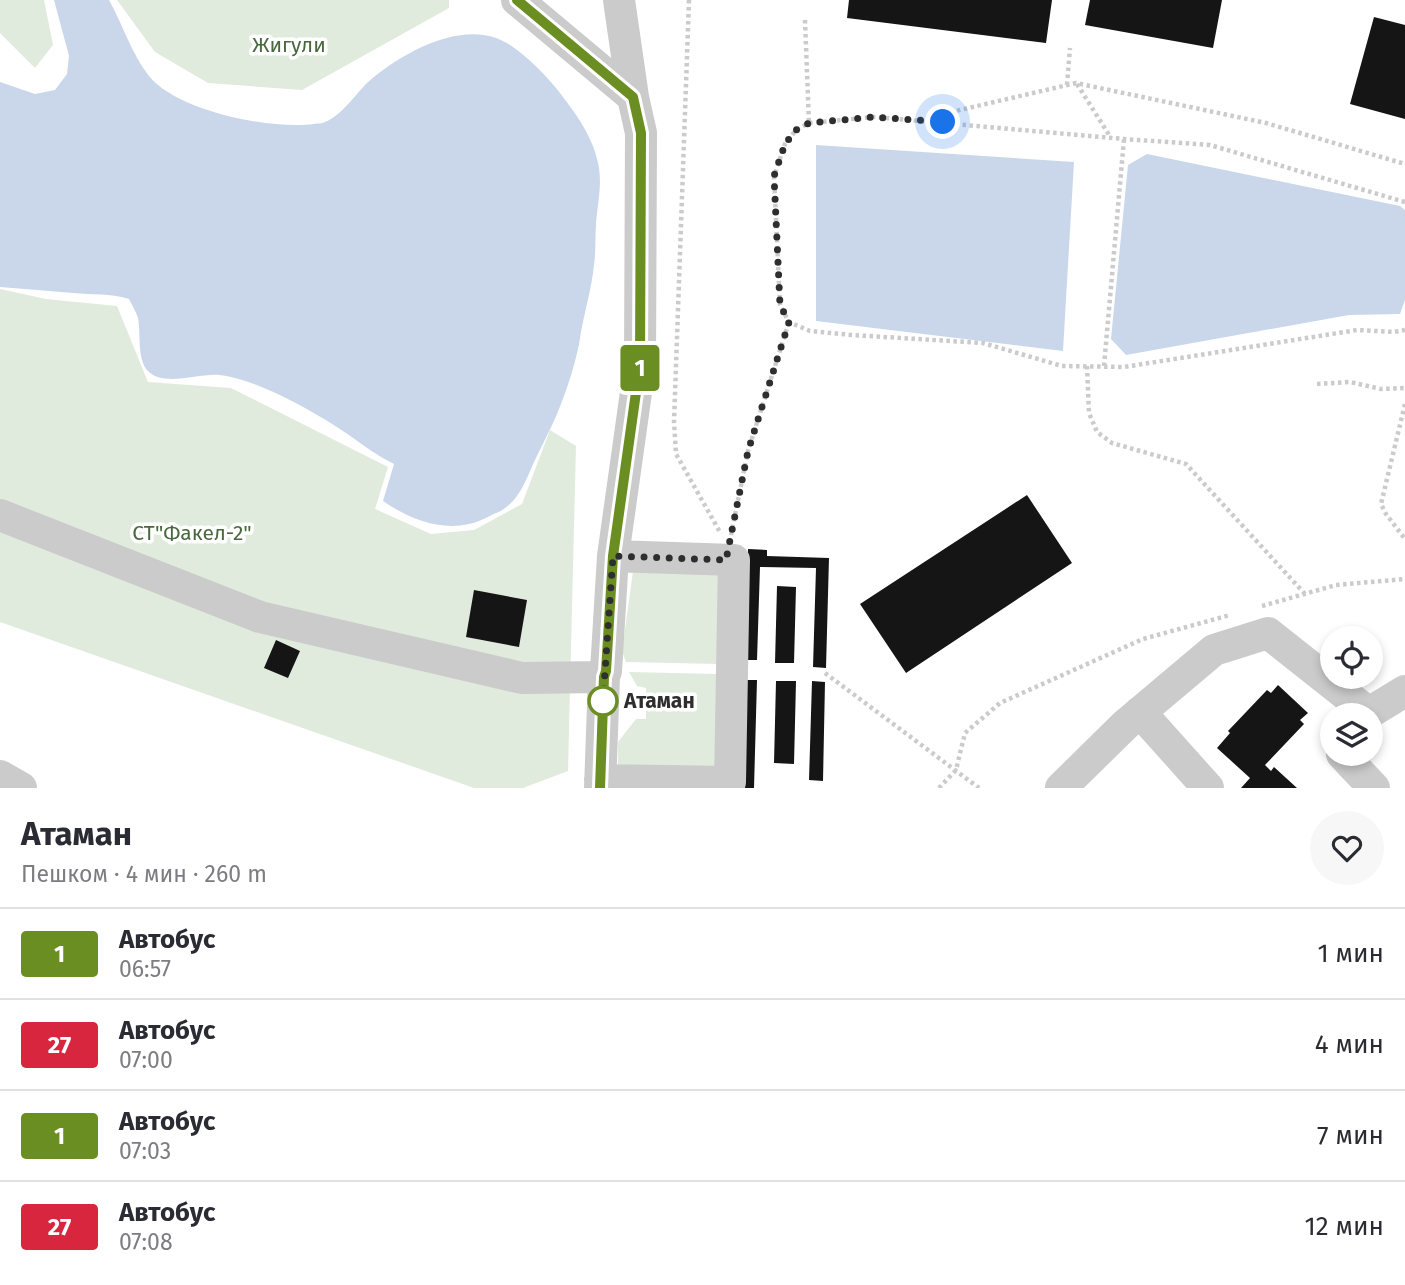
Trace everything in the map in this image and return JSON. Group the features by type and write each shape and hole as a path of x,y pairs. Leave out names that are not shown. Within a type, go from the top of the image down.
{"street":[{"path":"517,0 633,97"},
{"path":"613,556 727,553 734,560 730,782 600,784 613,556 640,364 641,133 619,0"},
{"path":"0,514 260,617 522,678 604,677"},
{"path":"1061,788 1125,725 1214,650 1268,633 1353,703"},
{"path":"1383,705 1405,691"},
{"path":"1140,712 1209,788"},
{"path":"1353,766 1374,788"},
{"path":"0,776 21,788"}],"path":[{"path":"689,0 674,422 676,454 727,553"},
{"path":"805,20 809,123"},
{"path":"1067,86 1070,48"},
{"path":"943,122 947,113 1076,83 1266,123 1405,164"},
{"path":"1076,83 1111,138"},
{"path":"1405,202 1210,145 874,117 809,123 796,130 785,144 774,176 780,305 789,322 810,331 983,343 1062,366 1124,367 1357,330 1405,330"},
{"path":"1104,366 1124,139"},
{"path":"727,553 748,451 789,322"},
{"path":"1087,366 1089,413 1097,432 1112,443 1186,464 1305,594"},
{"path":"1317,384 1350,382 1381,389 1405,388"},
{"path":"1405,404 1381,504 1405,539"},
{"path":"1251,609 1336,585 1405,579"},
{"path":"939,788 956,770 965,733 1000,703 1143,639 1237,613"},
{"path":"825,673 979,788"}],"green space":[{"path":"0,0 44,0 53,45 35,68 0,33"},
{"name":"Жигули","path":"117,0 449,0 449,8 302,90 208,83 155,52"},
{"name":"СТ\"Факел-2\"","path":"0,289 46,299 117,306 148,382 231,388 388,467 375,509 431,534 474,530 522,504 550,430 576,446 568,771 523,788 474,788 0,622"},
{"path":"634,564 722,566 719,664 626,662 622,651"},
{"path":"629,672 718,674 717,776 618,774 618,742 636,719 646,719 646,688 637,686"}],"water":[{"path":"54,0 109,0 143,67 162,88 202,108 250,121 296,125 324,123 337,115 367,83 394,62 427,45 462,35 480,35 504,42 522,54 547,78 579,119 597,158 600,183 595,260 573,370 555,418 526,480 511,503 502,511 480,521 457,526 413,518 383,501 394,464 304,407 269,390 234,378 211,375 171,379 154,375 147,370 142,359 138,318 129,299 0,287 0,82 35,94 55,90 67,74 69,56"},
{"path":"816,145 1074,162 1063,351 816,321"},
{"path":"1147,154 1400,206 1405,210 1405,300 1400,314 1349,315 1126,355 1111,339 1128,165"}],"building":[{"path":"849,0 1052,0 1046,43 847,18"},
{"path":"1090,0 1222,0 1213,48 1085,25"},
{"path":"1374,17 1405,25 1405,119 1350,104"},
{"path":"1027,495 1072,563 906,673 860,604"},
{"path":"748,549 767,550 767,556 829,558 826,668 813,667 816,568 760,567 757,660 745,660"},
{"path":"777,586 796,587 794,663 775,663"},
{"path":"474,590 527,600 519,647 466,637"},
{"path":"276,640 300,651 288,678 264,668"},
{"path":"744,680 757,680 754,788 741,788"},
{"path":"776,681 796,681 794,764 774,763"},
{"path":"812,681 825,682 823,781 809,780"},
{"path":"1278,685 1308,713 1300,720 1304,724 1265,765 1271,771 1274,767 1297,788 1241,788 1250,778 1217,748 1230,733 1228,731 1267,690 1271,693"}],"bus line":[{"name":"1","path":"517,0 633,97 641,133 640,364 613,556 604,677 600,788"}],"place":[{"name":"Атаман","path":"603,701"}],"route":[{"path":"603,701 613,556 726,560 748,451 789,322 780,305 774,176 785,144 796,130 809,123 874,117 943,122"}]}
